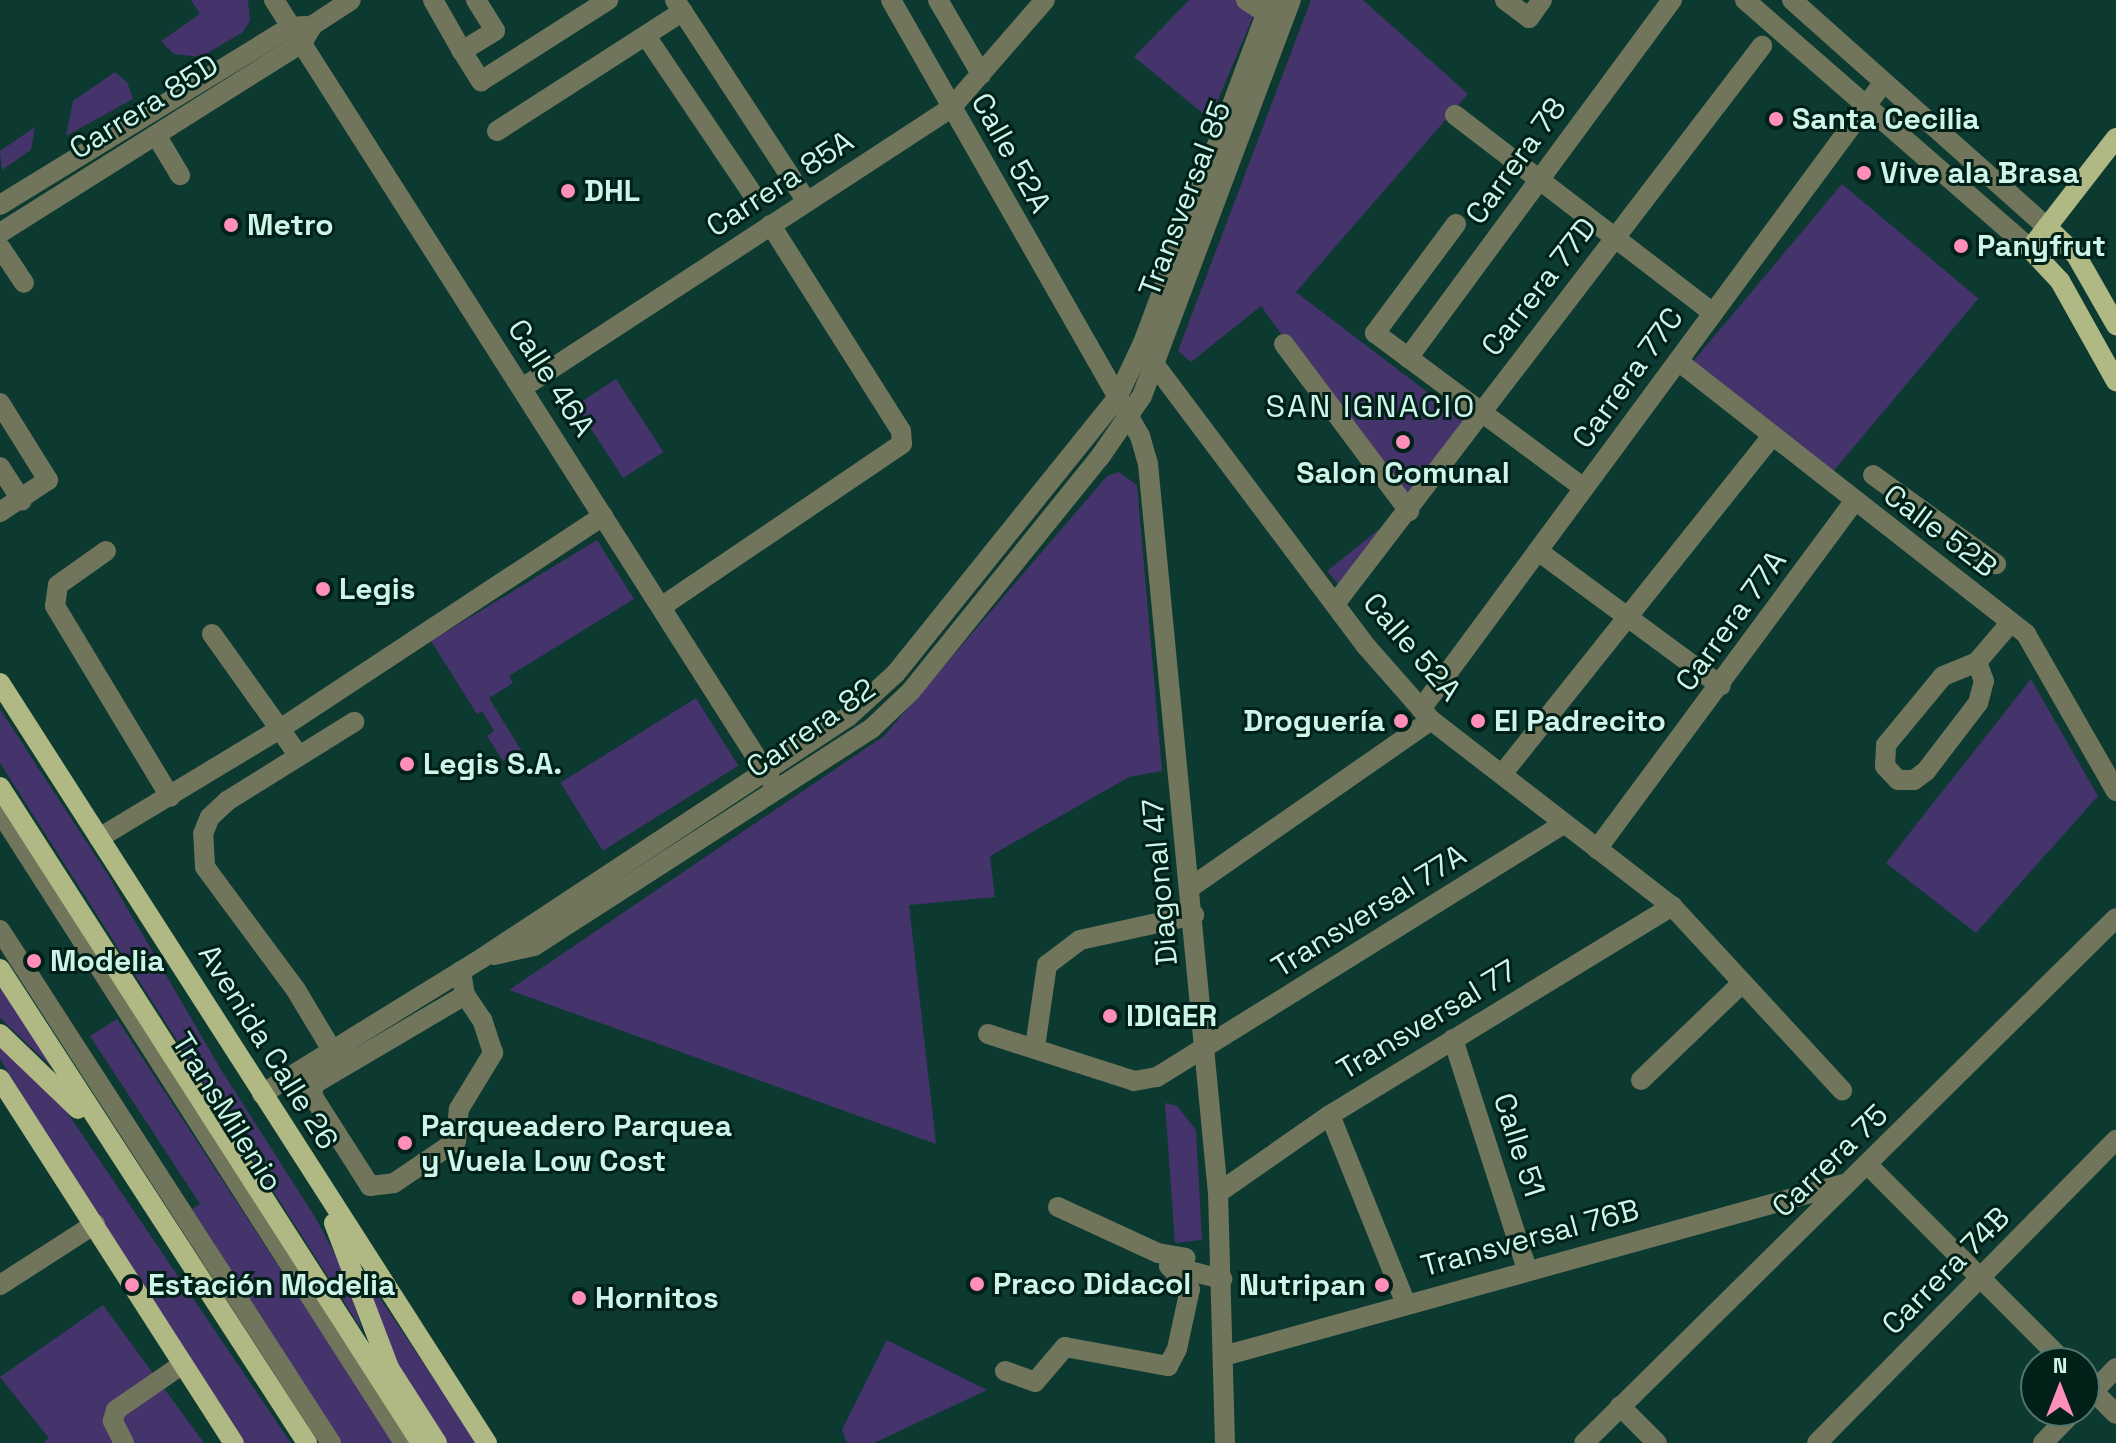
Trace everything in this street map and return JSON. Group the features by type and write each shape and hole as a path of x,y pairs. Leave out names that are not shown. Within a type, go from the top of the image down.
{"main road":[{"path":"2116,138 2030,249 2060,281 2116,381"},
{"path":"2047,227 2076,255 2116,325"},
{"name":"Avenida Calle 26","path":"0,683 487,1443"},
{"path":"0,787 421,1443"},
{"path":"0,969 121,1161 307,1443"},
{"path":"0,1034 72,1104 121,1161"},
{"path":"0,1079 234,1443"},
{"path":"317,1180 389,1368 437,1443"}],"street":[{"name":"Calle 46A","path":"274,0 776,789"},
{"name":"Carrera 85D","path":"0,204 296,35 351,0"},
{"path":"433,0 481,81 608,0"},
{"path":"476,0 512,61"},
{"name":"Calle 52A","path":"891,0 1129,416"},
{"path":"938,0 981,74"},
{"name":"Carrera 85A","path":"522,388 951,108 1045,0"},
{"path":"1246,0 1269,7"},
{"name":"Transversal 85","path":"1129,416 1155,365 1291,0"},
{"path":"1505,0 1529,18 1542,0"},
{"name":"Carrera 78","path":"1408,358 1672,0"},
{"path":"1745,0 2030,249"},
{"path":"1792,0 2047,227"},
{"path":"497,131 646,36 679,6 807,202"},
{"name":"Transversal 85","path":"1117,398 1143,343 1269,7"},
{"path":"462,51 495,31"},
{"name":"Carrera 85D","path":"0,233 156,135 296,35"},
{"path":"646,36 752,193"},
{"name":"Carrera 77D","path":"1335,604 1762,46"},
{"name":"Carrera 77C","path":"1191,887 1426,715 1538,551 1883,83"},
{"path":"1455,115 1713,313"},
{"path":"156,135 180,175"},
{"path":"1456,224 1375,333 1584,488"},
{"path":"661,607 902,444 901,431 771,225"},
{"path":"0,247 24,283"},
{"path":"1284,344 1409,511"},
{"name":"Calle 52B","path":"1678,361 1853,503 2011,622 2038,650 2116,791"},
{"name":"Calle 52A","path":"1155,365 1335,604 1426,715 1672,906 1842,1090"},
{"name":"Carrera 82","path":"262,1094 482,958 848,717 887,683 1117,398"},
{"path":"0,403 48,480 22,501 0,512"},
{"name":"Carrera 82","path":"482,958 534,946 871,729 911,691 1129,416"},
{"name":"Diagonal 47","path":"1129,416 1148,464 1194,915 1218,1193 1227,1355 1225,1443"},
{"path":"1503,773 1771,437"},
{"path":"0,467 22,501"},
{"path":"1873,475 1996,564"},
{"name":"Carrera 77A","path":"1597,849 1721,686 1853,503"},
{"path":"99,838 280,729 603,516"},
{"path":"1930,561 1951,532"},
{"path":"106,551 58,585 55,606 170,797"},
{"path":"1538,551 1721,686"},
{"path":"1977,662 1984,681 1978,703 1926,771 1914,780 1898,780 1885,766 1886,745 1943,676 1977,662 2011,622"},
{"path":"212,634 299,756"},
{"path":"332,1050 296,990 205,867 202,853 210,817 354,722"},
{"name":"TransMilenio","path":"0,812 404,1443"},
{"name":"Transversal 77A","path":"988,1034 1134,1081 1157,1077 1564,824"},
{"name":"Transversal 77","path":"1218,1193 1330,1115 1672,906"},
{"path":"1035,1047 1047,965 1080,940 1194,915"},
{"name":"Carrera 75","path":"1584,1443 1869,1166 2116,918"},
{"path":"0,930 331,1443"},
{"path":"461,971 465,995 482,1020 493,1053 459,1109 456,1141 394,1183 370,1186 312,1095 314,1084 465,995"},
{"path":"1641,1080 1741,984"},
{"name":"Calle 51","path":"1453,1039 1527,1269"},
{"path":"1330,1115 1406,1304"},
{"name":"Carrera 74B","path":"1817,1443 1982,1280 2116,1140"},
{"path":"1869,1166 2049,1347"},
{"name":"Transversal 76B","path":"1227,1355 1527,1269 1851,1182"},
{"path":"1058,1207 1158,1253 1222,1271"},
{"path":"0,1285 95,1224"},
{"path":"1005,1371 1035,1382 1065,1347 1168,1366 1177,1349 1190,1289 1169,1266 1222,1271"},
{"path":"124,1443 113,1421 116,1410 183,1364"},
{"path":"2100,1381 2116,1368"},
{"path":"2100,1401 2116,1414"},
{"path":"1620,1406 1657,1443"},
{"path":"2043,1443 2058,1427"}],"shaded area":[{"path":"191,0 248,0 250,21 243,32 201,57 174,54 161,41 200,14"},
{"path":"1189,0 1239,0 1255,12 1210,119 1134,57"},
{"path":"1311,0 1363,0 1468,94 1296,292 1468,423 1408,507 1343,590 1327,571 1407,507 1261,306 1191,362 1178,351"},
{"path":"115,72 127,82 133,99 66,136 73,101"},
{"path":"35,127 31,150 2,170 0,151"},
{"path":"1842,184 1978,298 1827,479 1690,365"},
{"path":"616,379 663,452 623,478 576,405"},
{"path":"1119,472 1137,485 1162,771 1129,777 990,856 995,897 909,905 936,1144 509,990 884,736 1107,476"},
{"path":"597,540 634,599 509,676 513,683 489,698 521,750 503,761 487,736 494,731 482,711 477,714 431,641"},
{"path":"2031,679 2098,796 1976,933 1886,863"},
{"path":"696,698 738,766 603,851 560,783"},
{"path":"0,709 108,875 220,1068 315,1217 345,1273 362,1330 0,763"},
{"path":"0,983 54,1069 0,1018"},
{"path":"117,1019 394,1443 341,1443 192,1209 200,1204 90,1036"},
{"path":"0,1045 56,1096 291,1443 244,1443 0,1059"},
{"path":"1165,1103 1177,1106 1196,1130 1202,1240 1175,1243"},
{"path":"365,1276 475,1443 444,1443 395,1361"},
{"path":"103,1305 204,1443 43,1443 49,1438 0,1377"},
{"path":"887,1340 987,1390 874,1443 847,1443 842,1430"}],"place":[{"name":"Santa Cecilia","path":"1776,119"},
{"name":"Vive ala Brasa","path":"1864,173"},
{"name":"DHL","path":"568,191"},
{"name":"Metro","path":"231,225"},
{"name":"Panyfrut","path":"1961,246"},
{"name":"Salon Comunal","path":"1403,442"},
{"name":"Legis","path":"323,589"},
{"name":"Droguería","path":"1401,721"},
{"name":"El Padrecito","path":"1478,721"},
{"name":"Legis S.A.","path":"407,764"},
{"name":"Modelia","path":"34,961"},
{"name":"IDIGER","path":"1110,1016"},
{"name":"Parqueadero Parquea y Vuela Low Cost","path":"405,1143"},
{"name":"Praco Didacol","path":"977,1284"},
{"name":"Estación Modelia","path":"132,1285"},
{"name":"Nutripan","path":"1382,1285"},
{"name":"Hornitos","path":"579,1298"}],"district":[{"name":"SAN IGNACIO","path":"1371,406"}]}
